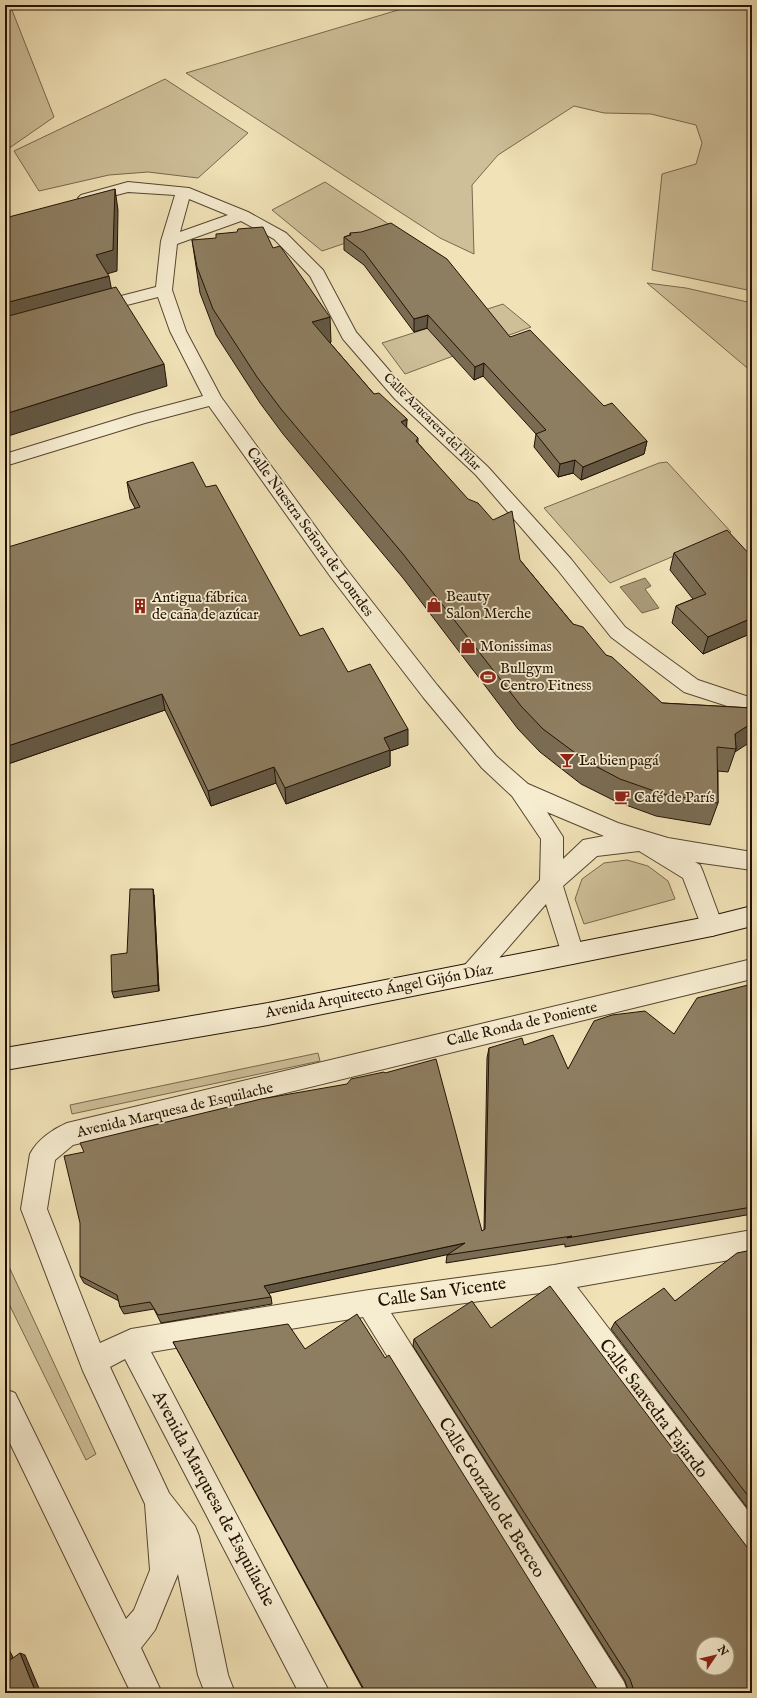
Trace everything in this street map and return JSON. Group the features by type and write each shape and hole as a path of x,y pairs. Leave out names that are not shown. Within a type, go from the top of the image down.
{"street":[{"name":"Calle Azucarera del Pilar","path":"67,202 128,187 184,191 242,215 280,236 317,274 349,335 400,395 482,472 564,564 618,632 691,686 752,706"},
{"name":"Calle Nuestra Señora de Lourdes","path":"184,191 169,241 164,290 178,330 213,399 337,571 430,692 489,762 520,790 552,838 552,884 572,954"},
{"path":"169,241 242,215"},
{"path":"78,313 164,290"},
{"path":"5,460 141,418 213,399"},
{"name":"Calle Nuestra Señora de Lourdes","path":"520,790 595,824 642,841 697,854 752,860"},
{"path":"472,973 552,884 591,846 642,841 692,872 712,926"},
{"name":"Avenida Arquitecto Ángel Gijón Díaz","path":"5,1059 268,1014 712,926 752,916"},
{"name":"Calle Ronda de Poniente","path":"293,1082 402,1053 752,969"},
{"name":"Avenida Marquesa de Esquilache","path":"220,1693 213,1675 185,1536 159,1503 93,1361 34,1209 43,1154 67,1135 293,1082"},
{"name":"Calle San Vicente","path":"131,1342 369,1303 554,1278 752,1244"},
{"name":"Calle Saavedra Fajardo","path":"554,1278 752,1540"},
{"name":"Calle Gonzalo de Berceo","path":"369,1303 613,1693"},
{"path":"93,1361 131,1342"},
{"name":"Avenida Marquesa de Esquilache","path":"131,1342 315,1693"},
{"path":"5,1403 147,1693"},
{"name":"Avenida Marquesa de Esquilache","path":"124,1645 145,1620 165,1570 159,1503"}],"shaded area":[{"path":"5,5 10,5 54,117 5,151"},
{"path":"415,5 752,5 752,291 652,270 662,174 696,164 702,143 696,125 651,114 604,113 574,106 498,155 472,185 474,254 440,238 186,73"},
{"path":"165,79 248,133 198,178 148,172 109,175 39,191 14,151"},
{"path":"325,182 393,227 322,251 272,210"},
{"path":"647,283 686,288 752,303 752,372"},
{"path":"503,304 531,327 405,374 382,343"},
{"path":"667,462 731,532 610,583 544,508 659,463"},
{"path":"645,578 651,586 645,589 659,608 642,613 620,587"},
{"path":"627,860 648,866 668,881 675,899 584,924 575,899 582,879 604,863"},
{"path":"318,1053 320,1061 72,1114 70,1105"},
{"path":"5,1258 96,1454 86,1460 5,1296"}],"building":[{"path":"115,189 113,250 96,255 109,276 5,303 5,218"},
{"path":"391,223 447,259 510,337 530,330 604,406 612,403 647,441 583,467 575,460 560,464 536,434 546,430 484,363 475,367 428,315 414,319 364,252 344,237 351,235 350,233 361,232"},
{"path":"263,227 273,248 280,246 330,317 312,322 374,394 379,393 407,419 401,422 418,438 416,441 468,499 478,503 493,520 512,511 520,560 573,624 583,627 606,655 612,657 662,703 752,708 752,723 735,734 736,749 717,747 718,803 663,794 620,779 586,761 543,729 521,706 403,554 281,409 257,377 213,309 197,267 192,240 216,238 216,234 237,232 238,229"},
{"path":"116,287 164,364 5,414 5,317"},
{"name":"Antigua fábrica de caña de azúcar","path":"193,462 206,487 216,485 300,636 323,628 348,672 370,664 408,729 384,738 390,750 285,788 274,767 208,791 162,694 5,747 5,548 140,507 127,482"},
{"path":"727,530 752,557 752,618 708,637 676,606 706,594 674,553"},
{"path":"130,889 153,889 158,985 112,992 111,955 127,953"},
{"path":"748,985 752,989 752,1207 567,1238 572,1236 447,1255 465,1243 264,1286 271,1297 158,1315 150,1302 120,1307 117,1295 80,1276 80,1223 64,1156 84,1152 80,1143 261,1099 347,1084 351,1079 385,1073 436,1059 482,1231 485,1229 489,1048 522,1038 524,1045 553,1035 568,1069 594,1021 612,1015 645,1011 674,1034 697,998"},
{"path":"752,1250 752,1501 615,1322 664,1288 675,1301 737,1253"},
{"path":"550,1286 747,1547 752,1549 752,1693 633,1693 634,1691 630,1679 414,1339 472,1301 491,1328"},
{"path":"357,1314 385,1358 389,1355 599,1692 633,1693 366,1693 173,1342 288,1324 305,1349"},
{"path":"5,1651 10,1660 20,1653 36,1693 5,1693"}],"place":[{"name":"Beauty Salon Merche","path":"434,605"},
{"name":"Antigua fábrica de caña de azúcar","path":"140,606"},
{"name":"Monissimas","path":"468,646"},
{"name":"Bullgym Centro Fitness","path":"488,677"},
{"name":"La bien pagá","path":"567,760"},
{"name":"Café de París","path":"622,797"}]}
